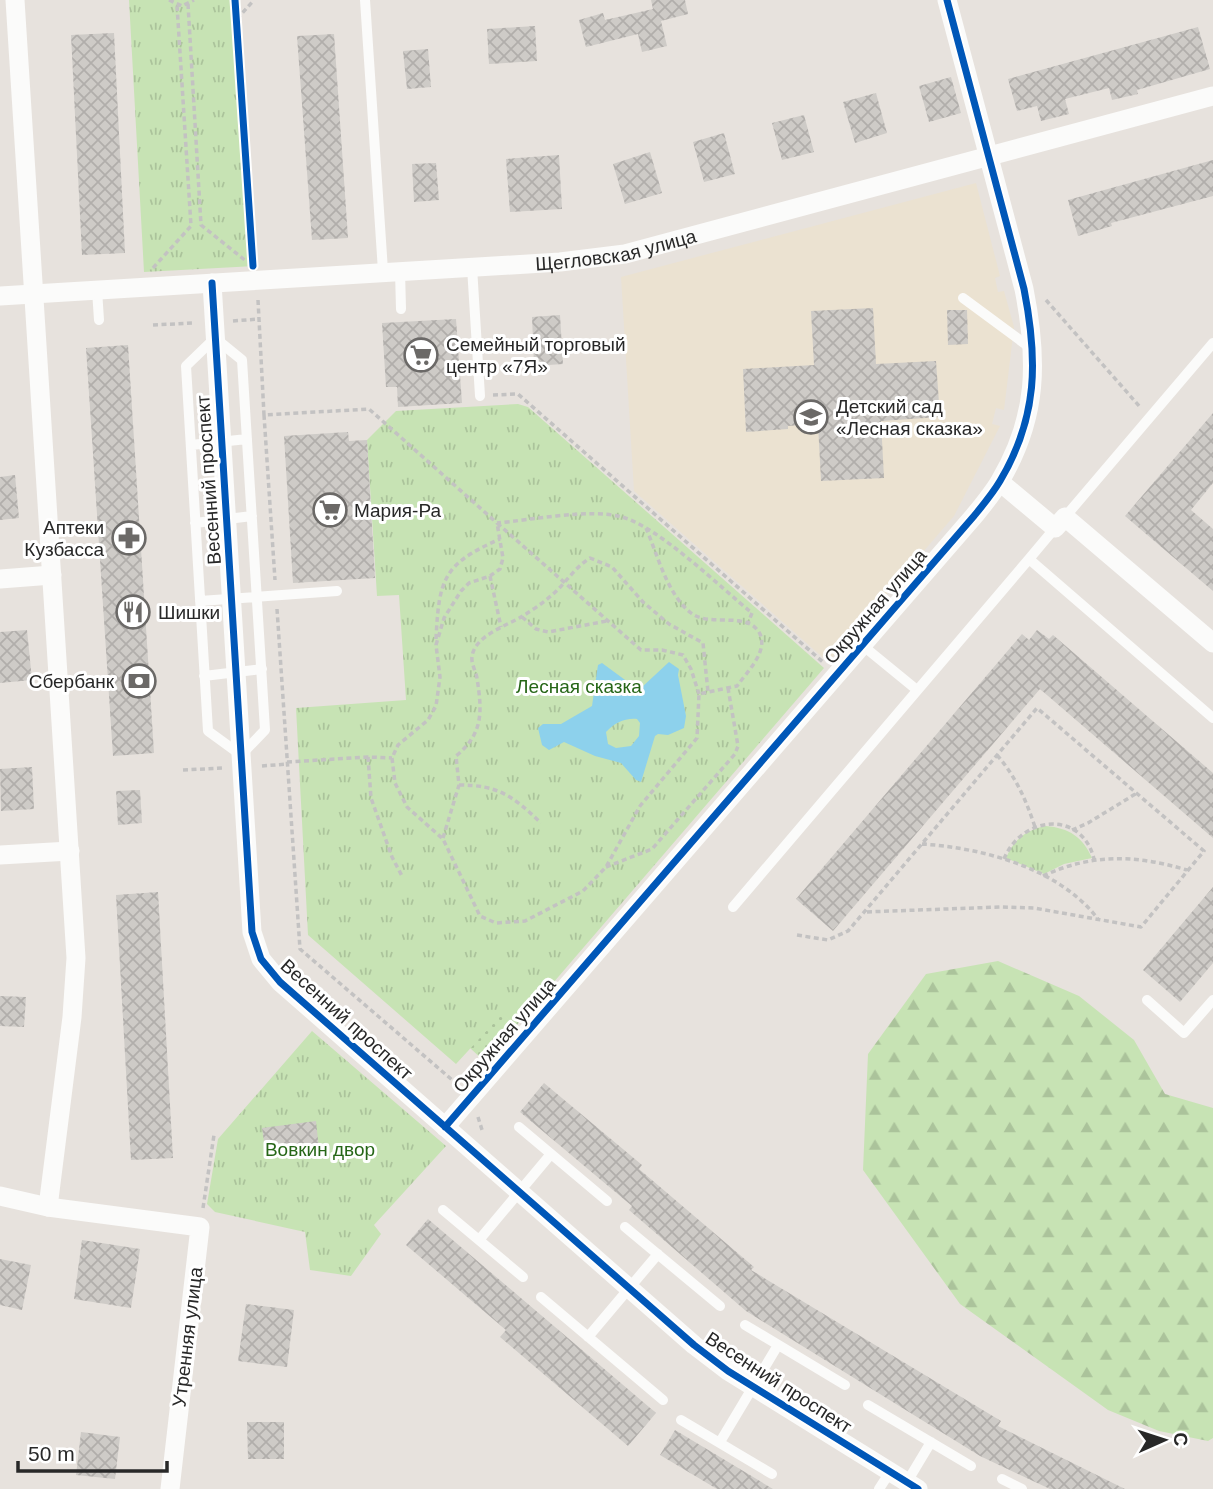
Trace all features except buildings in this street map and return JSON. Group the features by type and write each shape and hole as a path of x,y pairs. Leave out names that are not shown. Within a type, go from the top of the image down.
{"street":[{"name":"Окружная улица","path":"445,1127 974,516 1000,482 1023,431 1034,373 1032,333 1024,289 947,0"},
{"path":"10,6 34,294 76,958 75,988 48,1206"},
{"name":"Щегловская улица","path":"0,296 212,283 255,273 392,271 560,262 625,254 1213,96"},
{"name":"Весенний проспект","path":"212,283 252,932 261,959 280,982 710,1358 913,1486"},
{"path":"1000,482 1060,522 1213,643"},
{"path":"0,579 52,575"},
{"path":"0,855 70,851"},
{"path":"0,1196 48,1206 200,1227"},
{"name":"Утренняя улица","path":"170,1489 200,1227"}],"lane":[{"path":"365,0 392,271 401,309"},
{"path":"472,266 480,396"},
{"path":"97,290 99,320"},
{"path":"963,298 1033,350"},
{"path":"215,338 242,360 247,439 265,730 241,755 208,731 204,676 186,366 215,338"},
{"path":"733,906 1213,343"},
{"path":"191,445 247,439"},
{"path":"195,523 252,516"},
{"path":"1029,559 1213,718"},
{"path":"200,601 337,591"},
{"path":"862,645 917,691"},
{"path":"204,676 262,669"},
{"path":"1147,1000 1184,1033 1213,1000"},
{"path":"519,1127 607,1201"},
{"path":"479,1240 551,1154"},
{"path":"443,1210 523,1277"},
{"path":"625,1227 720,1306"},
{"path":"588,1338 658,1254"},
{"path":"541,1297 663,1400"},
{"path":"745,1325 845,1385"},
{"path":"720,1442 778,1345"},
{"path":"868,1405 971,1466"},
{"path":"681,1420 772,1474"},
{"path":"913,1486 931,1443"},
{"path":"879,1489 890,1472"},
{"path":"1002,1479 1022,1489"}],"path":[{"path":"169,0 177,5 188,4 194,0"},
{"path":"237,19 254,0"},
{"path":"188,4 201,225 255,273"},
{"path":"177,5 191,226"},
{"path":"236,10 237,33"},
{"path":"136,288 191,226 201,225"},
{"path":"252,253 300,948 472,1097 484,1135"},
{"path":"1043,298 1149,417"},
{"path":"480,396 518,394 836,674"},
{"path":"264,415 369,409 642,650 662,650 683,655 691,669 699,694 697,738 640,806 606,867 583,891 525,921 496,923 480,916 443,839 407,807 395,783 392,758 398,745 428,720 436,706 440,677 436,645 437,607 443,582 454,565 471,552 500,539"},
{"path":"497,523 584,514 621,516 646,528 752,613 748,622"},
{"path":"436,645 444,618 461,592 469,583 490,576 500,569 503,558 497,523"},
{"path":"646,528 677,597 693,615 712,621 748,622 757,628 762,640 759,657 737,686 699,694"},
{"path":"443,839 459,785 456,755 469,746 478,730 480,704 472,656 479,642 553,595 577,566 590,558 612,567 643,602 669,624 703,643 708,692"},
{"path":"490,576 501,627"},
{"path":"522,617 536,629 548,632 607,621"},
{"path":"606,867 652,849 735,754 738,746 728,688"},
{"path":"797,935 828,940 848,931 864,912 922,844 1037,708 1204,851 1140,927 1034,908 864,912"},
{"path":"997,755 1011,771 1025,797 1035,827"},
{"path":"368,757 370,798 402,876"},
{"path":"288,762 392,758"},
{"path":"459,785 494,788 520,802 541,822"},
{"path":"1071,830 1088,823 1136,793"},
{"path":"1004,859 1008,847 1017,837 1035,827 1052,824 1071,830 1088,845 1094,859"},
{"path":"922,844 960,848 1004,859 1043,876 1089,907 1098,920"},
{"path":"1043,876 1065,866 1094,859 1138,858 1188,870"},
{"path":"200,1227 214,1135"}],"shaded area":[{"name":"Детский сад «Лесная сказка»","path":"976,183 1000,276 995,278 998,292 1004,291 1014,327 1004,410 996,408 992,424 1000,426 954,516 828,662 634,491 621,277"}],"green space":[{"path":"129,0 240,0 255,266 144,272"},
{"name":"Лесная сказка","path":"518,404 528,407 824,668 516,1026 502,1014 456,1064 308,935 296,708 406,700 399,595 377,596 367,440 396,411"},
{"path":"1046,826 1068,831 1080,839 1092,858 1064,864 1044,874 1006,858 1021,836"},
{"path":"998,961 1079,996 1134,1040 1165,1094 1213,1108 1213,1438 1208,1441 1159,1431 1108,1410 960,1304 863,1170 868,1054 926,974"},
{"path":"502,1013 516,1026 484,1061 470,1048"},
{"name":"Вовкин двор","path":"312,1031 446,1146 374,1225 381,1234 351,1276 310,1270 305,1232 215,1212 207,1204 218,1139"}],"water":[{"path":"669,662 679,669 686,716 684,728 668,735 655,736 641,782 621,763 595,756 564,742 549,750 542,745 538,728 543,724 561,724 592,706 598,665 602,663 636,688 641,688","holes":["632,719 637,719 640,723 639,736 631,746 616,748 608,744 606,732 616,724"]}],"cycle path":[{"path":"235,0 253,266"},
{"path":"445,1127 974,516 988,499 1013,457 1022,434 1031,388 1033,364 1029,315 947,0"},
{"path":"212,283 252,932 261,959 280,982 694,1345 728,1371 918,1489"}],"place":[{"name":"Семейный торговый центр «7Я»","path":"421,355"},
{"name":"Детский сад «Лесная сказка»","path":"811,417"},
{"name":"Мария-Ра","path":"330,510"},
{"name":"Аптеки Кузбасса","path":"129,538"},
{"name":"Шишки","path":"133,612"},
{"name":"Сбербанк","path":"139,681"}]}
